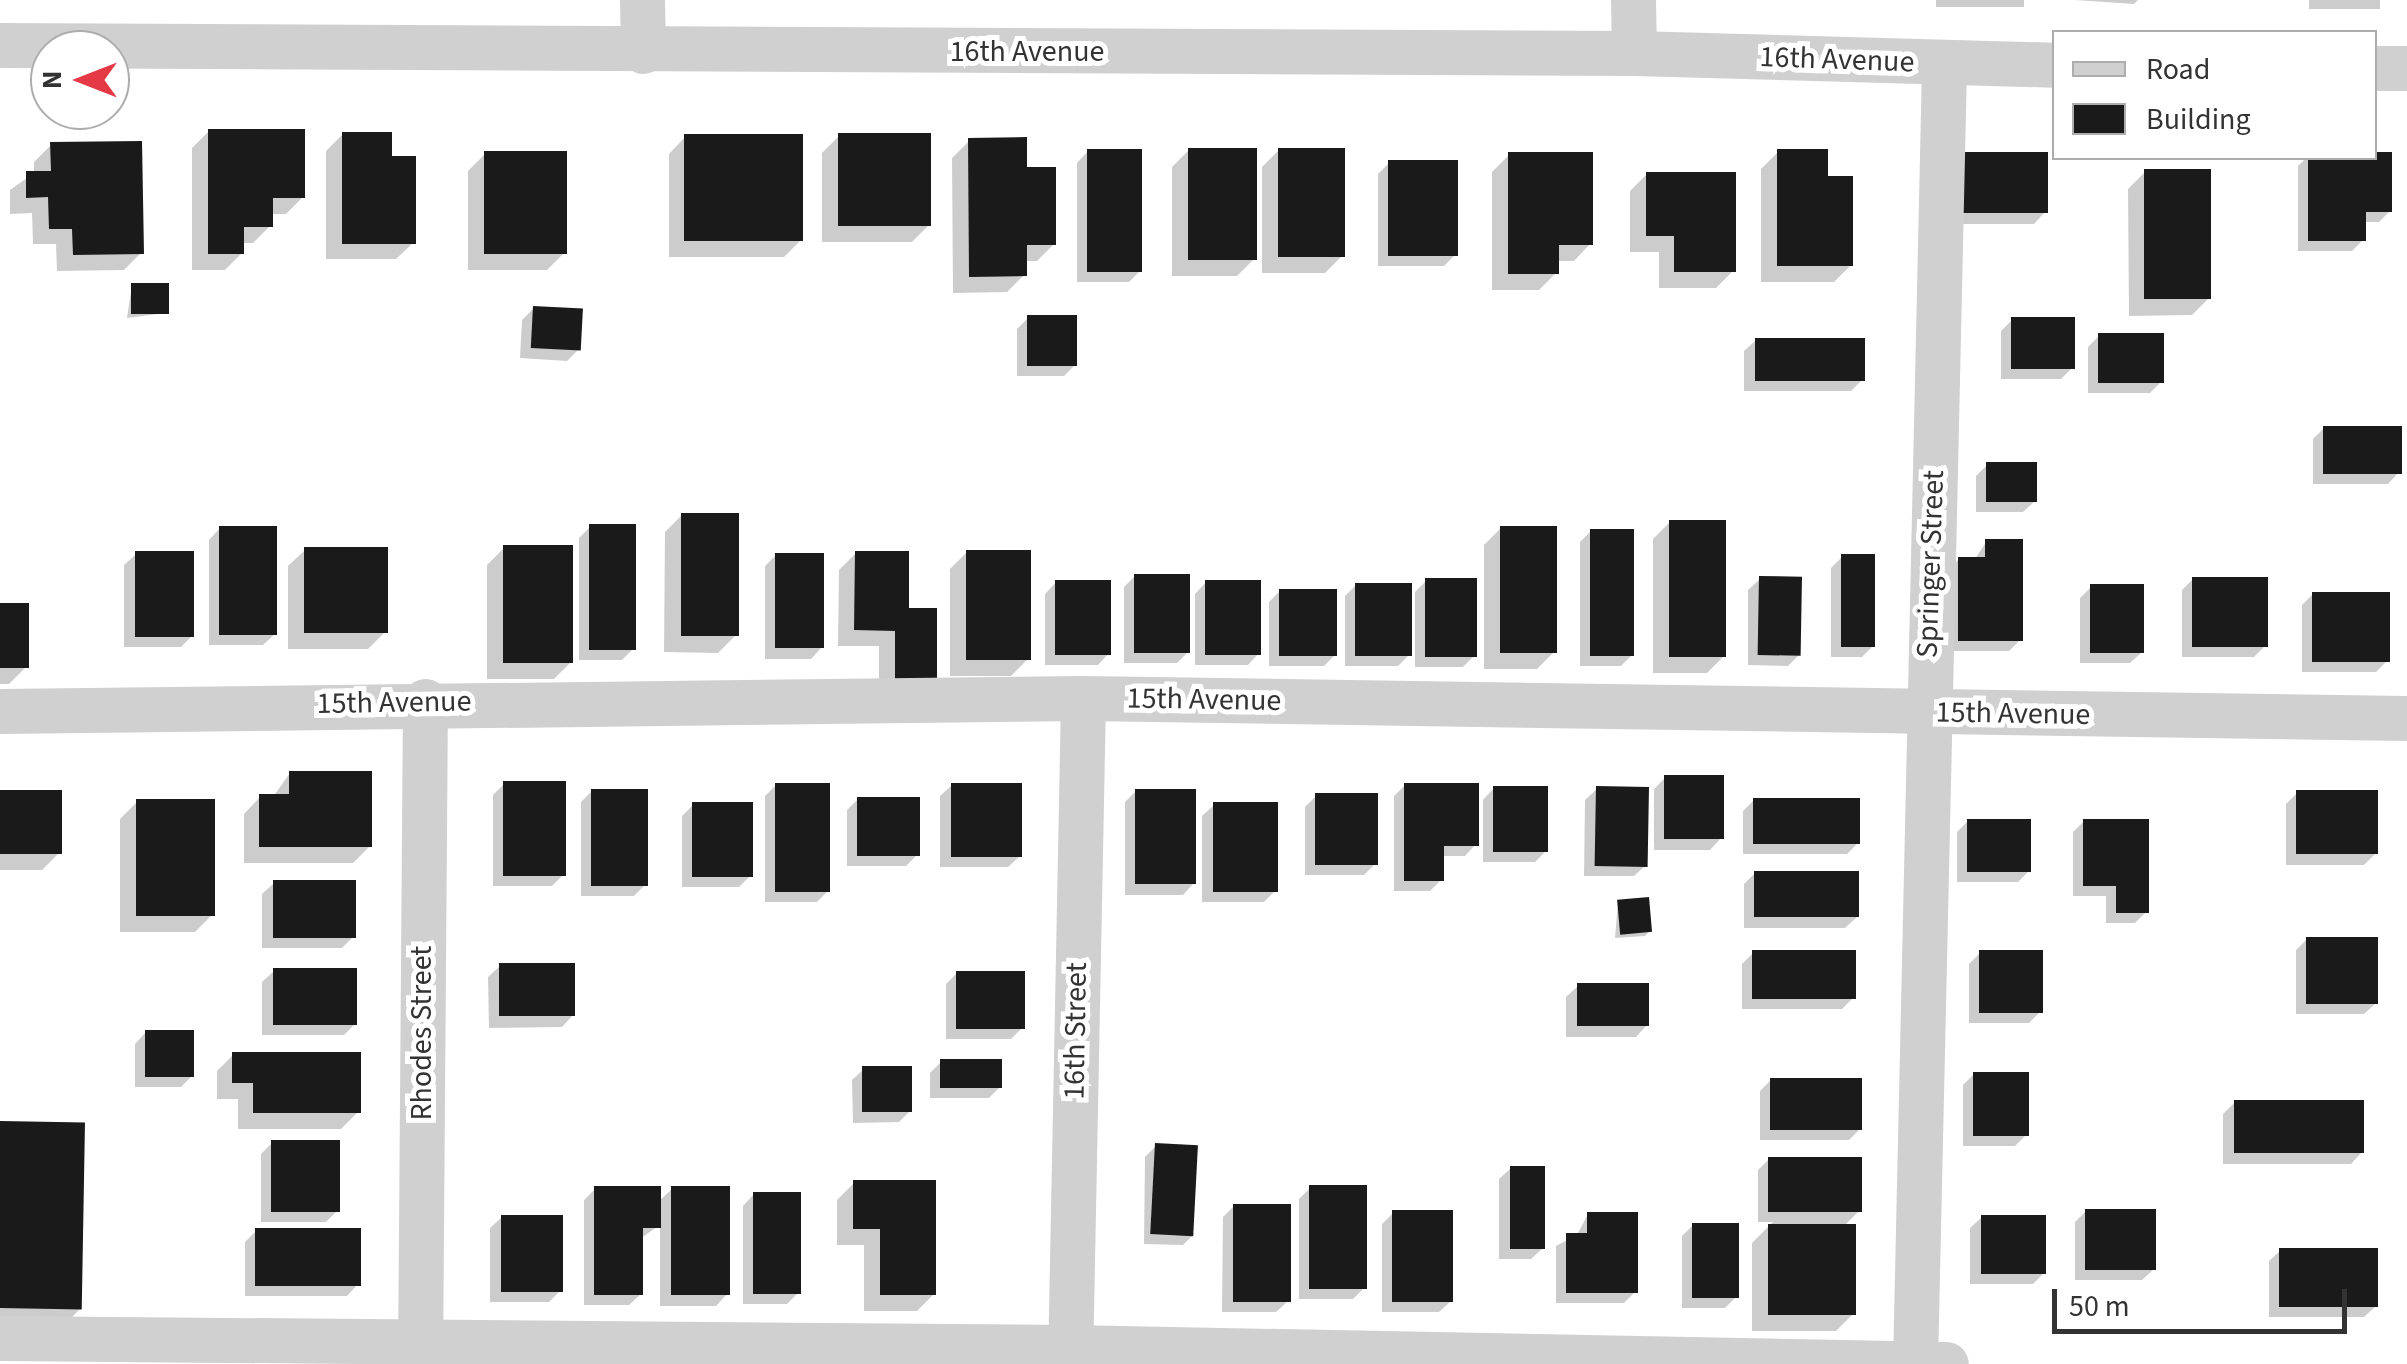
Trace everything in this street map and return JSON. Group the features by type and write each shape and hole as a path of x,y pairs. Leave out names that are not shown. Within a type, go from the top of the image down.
{"street":[{"path":"642,0 643,52"},
{"path":"1633,0 1634,52"},
{"name":"16th Avenue","path":"0,46 643,52 1634,52 2052,65"},
{"name":"Springer Street","path":"1915,1364 1944,64"},
{"path":"2377,68 2407,68"},
{"name":"15th Avenue","path":"0,711 425,701 1082,698 1927,714 2407,718"},
{"name":"16th Street","path":"1070,1356 1082,698"},
{"name":"Rhodes Street","path":"420,1355 425,701"},
{"path":"0,1338 420,1355 1946,1364"}],"building":[{"path":"208,129 305,129 305,198 273,198 273,227 244,227 244,254 208,254"},
{"path":"342,132 392,132 392,156 416,156 416,244 342,244"},
{"path":"838,133 931,133 931,226 838,226"},
{"path":"684,134 803,134 803,241 684,241"},
{"path":"1027,137 1027,167 1056,167 1056,245 1027,245 1027,276 969,277 968,138"},
{"path":"142,141 144,254 73,255 72,229 49,229 48,197 26,198 26,171 51,171 50,142"},
{"path":"1188,148 1257,148 1257,260 1188,260"},
{"path":"1278,148 1345,148 1345,257 1278,257"},
{"path":"1087,149 1142,149 1142,272 1087,272"},
{"path":"1777,149 1828,149 1828,176 1853,176 1853,266 1777,266"},
{"path":"484,151 567,151 567,254 484,254"},
{"path":"1508,152 1593,152 1593,245 1559,245 1559,274 1508,274"},
{"path":"1963,152 2048,152 2048,213 1963,213"},
{"path":"2377,152 2392,152 2392,212 2366,212 2366,241 2308,241 2308,160 2377,160"},
{"path":"1388,160 1458,160 1458,256 1388,256"},
{"path":"2144,169 2211,169 2211,299 2144,299"},
{"path":"1646,172 1736,172 1736,272 1674,272 1674,236 1646,236"},
{"path":"131,283 169,283 169,314 131,314"},
{"path":"533,306 583,309 581,351 531,348"},
{"path":"1027,315 1077,315 1077,366 1027,366"},
{"path":"2011,317 2075,317 2075,369 2011,369"},
{"path":"2098,333 2164,333 2164,383 2098,383"},
{"path":"1755,338 1865,338 1865,381 1755,381"},
{"path":"2323,426 2402,426 2402,474 2323,474"},
{"path":"1986,462 2037,462 2037,502 1986,502"},
{"path":"681,513 739,513 739,636 681,636"},
{"path":"1669,520 1726,520 1726,657 1669,657"},
{"path":"589,524 636,524 636,650 589,650"},
{"path":"219,526 277,526 277,635 219,635"},
{"path":"1500,526 1557,526 1557,653 1500,653"},
{"path":"1590,529 1634,529 1634,656 1590,656"},
{"path":"1985,539 2023,539 2023,641 1958,641 1958,557 1985,557"},
{"path":"503,545 573,545 573,663 503,663"},
{"path":"304,547 388,547 388,633 304,633"},
{"path":"966,550 1031,550 1031,660 966,660"},
{"path":"135,551 194,551 194,637 135,637"},
{"path":"855,551 909,551 909,608 937,608 937,682 895,682 895,631 854,630"},
{"path":"775,553 824,553 824,648 775,648"},
{"path":"1841,554 1875,554 1875,647 1841,647"},
{"path":"1134,574 1190,574 1190,653 1134,653"},
{"path":"1759,576 1802,577 1801,656 1758,655"},
{"path":"2192,577 2268,577 2268,647 2192,647"},
{"path":"1425,578 1477,578 1477,657 1425,657"},
{"path":"1055,580 1111,580 1111,655 1055,655"},
{"path":"1205,580 1261,580 1261,655 1205,655"},
{"path":"1355,583 1412,583 1412,656 1355,656"},
{"path":"2090,584 2144,584 2144,653 2090,653"},
{"path":"1279,589 1337,589 1337,656 1279,656"},
{"path":"2312,592 2390,592 2390,662 2312,662"},
{"path":"0,603 29,603 29,668 0,668"},
{"path":"289,771 372,771 372,847 259,847 259,794 289,794"},
{"path":"1664,775 1724,775 1724,839 1664,839"},
{"path":"503,781 566,781 566,876 503,876"},
{"path":"775,783 830,783 830,892 775,892"},
{"path":"951,783 1022,783 1022,857 951,857"},
{"path":"1404,783 1479,783 1479,846 1444,846 1444,881 1404,881"},
{"path":"1493,786 1548,786 1548,852 1493,852"},
{"path":"1596,786 1649,787 1648,867 1595,866"},
{"path":"591,789 648,789 648,886 591,886"},
{"path":"1135,789 1196,789 1196,884 1135,884"},
{"path":"0,790 62,790 62,854 0,854"},
{"path":"2296,790 2378,790 2378,854 2296,854"},
{"path":"1315,793 1378,793 1378,865 1315,865"},
{"path":"857,797 920,797 920,856 857,856"},
{"path":"1753,798 1860,798 1860,844 1753,844"},
{"path":"136,799 215,799 215,916 136,916"},
{"path":"692,802 753,802 753,877 692,877"},
{"path":"1213,802 1278,802 1278,892 1213,892"},
{"path":"1967,819 2031,819 2031,872 1967,872"},
{"path":"2083,819 2149,819 2149,913 2116,913 2116,886 2083,886"},
{"path":"1754,871 1859,871 1859,917 1754,917"},
{"path":"273,880 356,880 356,938 273,938"},
{"path":"1649,897 1652,932 1620,935 1617,900"},
{"path":"2306,937 2378,937 2378,1004 2306,1004"},
{"path":"1752,950 1856,950 1856,999 1752,999"},
{"path":"1979,950 2043,950 2043,1013 1979,1013"},
{"path":"499,963 575,963 575,1016 499,1016"},
{"path":"273,968 357,968 357,1025 273,1025"},
{"path":"956,971 1025,971 1025,1029 956,1029"},
{"path":"1577,983 1649,983 1649,1026 1577,1026"},
{"path":"145,1030 194,1030 194,1077 145,1077"},
{"path":"232,1052 361,1052 361,1113 253,1113 253,1083 232,1083"},
{"path":"940,1059 1002,1059 1002,1088 940,1088"},
{"path":"862,1066 912,1066 912,1112 862,1112"},
{"path":"1973,1072 2029,1072 2029,1136 1973,1136"},
{"path":"1770,1078 1862,1078 1862,1130 1770,1130"},
{"path":"2234,1100 2364,1100 2364,1153 2234,1153"},
{"path":"0,1121 85,1122 82,1309 0,1308"},
{"path":"271,1140 340,1140 340,1212 271,1212"},
{"path":"1155,1143 1198,1145 1193,1236 1150,1234"},
{"path":"1768,1157 1862,1157 1862,1212 1768,1212"},
{"path":"1510,1166 1545,1166 1545,1249 1510,1249"},
{"path":"853,1180 936,1180 936,1295 880,1295 880,1229 853,1229"},
{"path":"1309,1185 1367,1185 1367,1289 1309,1289"},
{"path":"594,1186 661,1186 661,1228 643,1228 643,1295 594,1295"},
{"path":"671,1186 730,1186 730,1295 671,1295"},
{"path":"753,1192 801,1192 801,1294 753,1294"},
{"path":"1233,1204 1291,1204 1291,1302 1233,1302"},
{"path":"2085,1209 2156,1209 2156,1270 2085,1270"},
{"path":"1392,1210 1453,1210 1453,1302 1392,1302"},
{"path":"1587,1212 1638,1212 1638,1293 1566,1293 1566,1233 1587,1233"},
{"path":"501,1215 563,1215 563,1292 501,1292"},
{"path":"1981,1215 2046,1215 2046,1274 1981,1274"},
{"path":"1692,1223 1739,1223 1739,1298 1692,1298"},
{"path":"1768,1224 1856,1224 1856,1315 1768,1315"},
{"path":"255,1228 361,1228 361,1286 255,1286"},
{"path":"2279,1248 2378,1248 2378,1307 2279,1307"}]}
